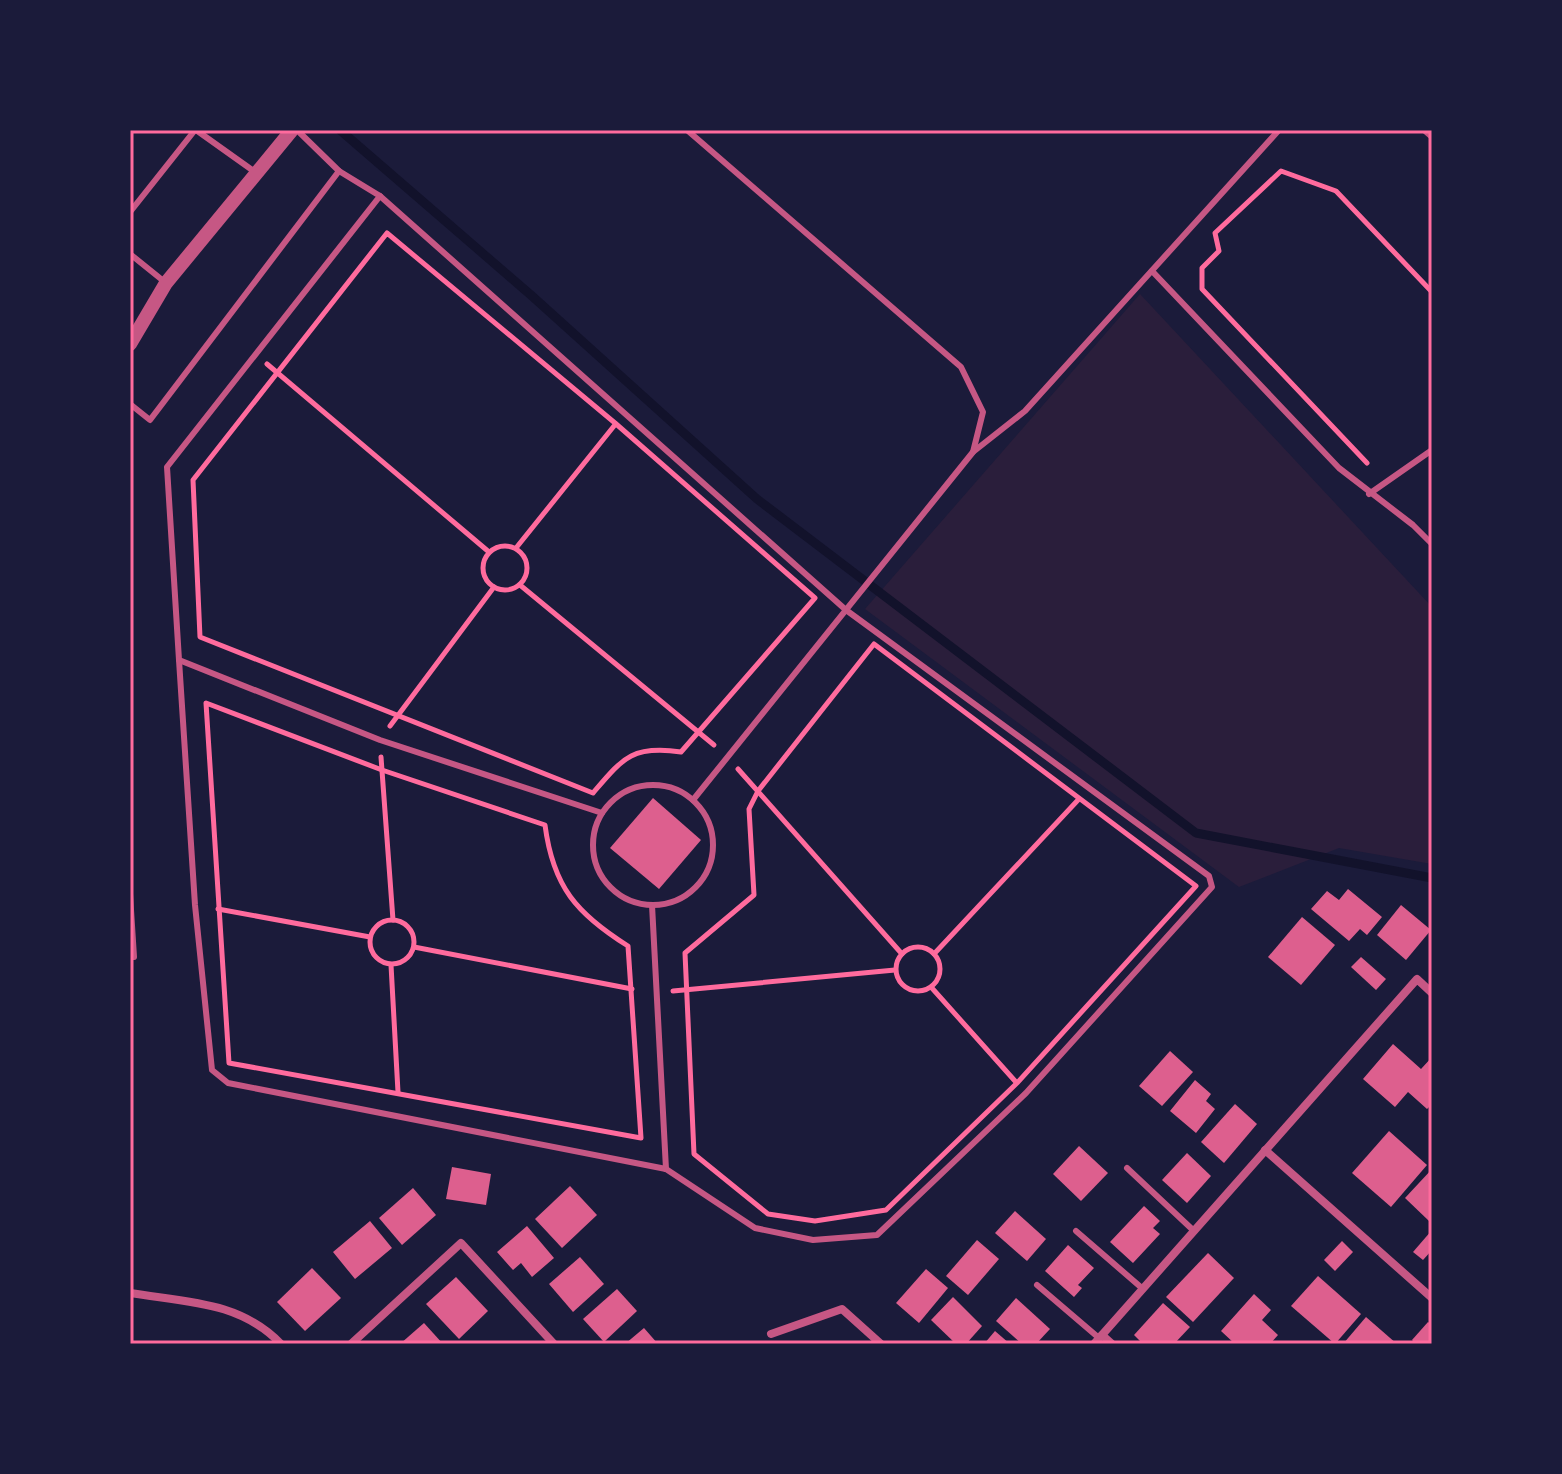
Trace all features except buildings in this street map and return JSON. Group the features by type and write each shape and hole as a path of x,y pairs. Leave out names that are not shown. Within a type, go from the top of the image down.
{"street":[{"path":"130,344 166,283 294,130"},
{"path":"1112,1344 1098,1339 1417,979 1432,993"},
{"path":"1265,1150 1432,1298"},
{"path":"351,1344 461,1243 554,1344"},
{"path":"130,1293 229,1309 253,1319 281,1344"},
{"path":"771,1334 842,1309 881,1344"}],"lane":[{"path":"130,212 196,130 256,173"},
{"path":"294,130 339,171 380,196 846,610 1209,876 1212,887 1026,1093 877,1235 813,1240 755,1228 666,1169 228,1083 212,1070 195,905 167,467 380,196"},
{"path":"687,130 961,367 983,412 973,452"},
{"path":"693,800 973,452 1025,411 1279,130"},
{"path":"1424,130 1432,137"},
{"path":"130,404 150,420 339,171"},
{"path":"130,254 166,283"},
{"path":"1152,271 1339,468 1413,525 1432,544"},
{"path":"1369,494 1432,450"},
{"path":"179,660 380,740 602,813"},
{"path":"655,784 676,788 693,800 706,816 713,836 712,857 705,876 681,897 652,905 631,901 613,890 600,873 594,853 594,832 602,813 616,797 634,787 655,784"},
{"path":"130,894 134,957 130,957"},
{"path":"652,905 666,1169"},
{"path":"1127,1168 1194,1231"},
{"path":"1076,1231 1143,1289"},
{"path":"1037,1285 1098,1339"}],"path":[{"path":"1385,483 1202,289 1202,268 1219,251 1215,233 1281,171 1336,191 1432,292"},
{"path":"387,233 615,423 815,598 681,752 656,749 622,758 593,793 200,637 193,480 276,372 387,233"},
{"path":"256,355 489,552"},
{"path":"516,548 624,413"},
{"path":"508,545 516,548 526,559 527,573 520,585 512,589 494,587 485,577 483,564 489,552 508,545"},
{"path":"874,644 1196,886 1017,1083 886,1210 815,1221 768,1214 694,1154 685,953 754,895 749,809 758,791 874,644"},
{"path":"206,703 382,770 545,825 548,850 564,892 592,923 628,946 641,1138 398,1091 229,1063 217,909 206,703"},
{"path":"934,954 1089,788"},
{"path":"195,905 370,937"},
{"path":"393,920 406,924 413,934 414,947 410,957 391,965 379,961 371,951 370,937 383,922 393,920"},
{"path":"912,948 923,948 934,954 940,965 939,977 931,987 920,991 908,990 899,982 895,970 902,954 912,948"},
{"path":"391,965 400,1117"},
{"path":"931,987 1026,1093"}],"shaded area":[{"path":"1140,294 1432,607 1432,864 1339,848 1239,887 865,609"}],"waterway":[{"path":"340,130 532,296 757,499 1196,833 1432,878"}]}
